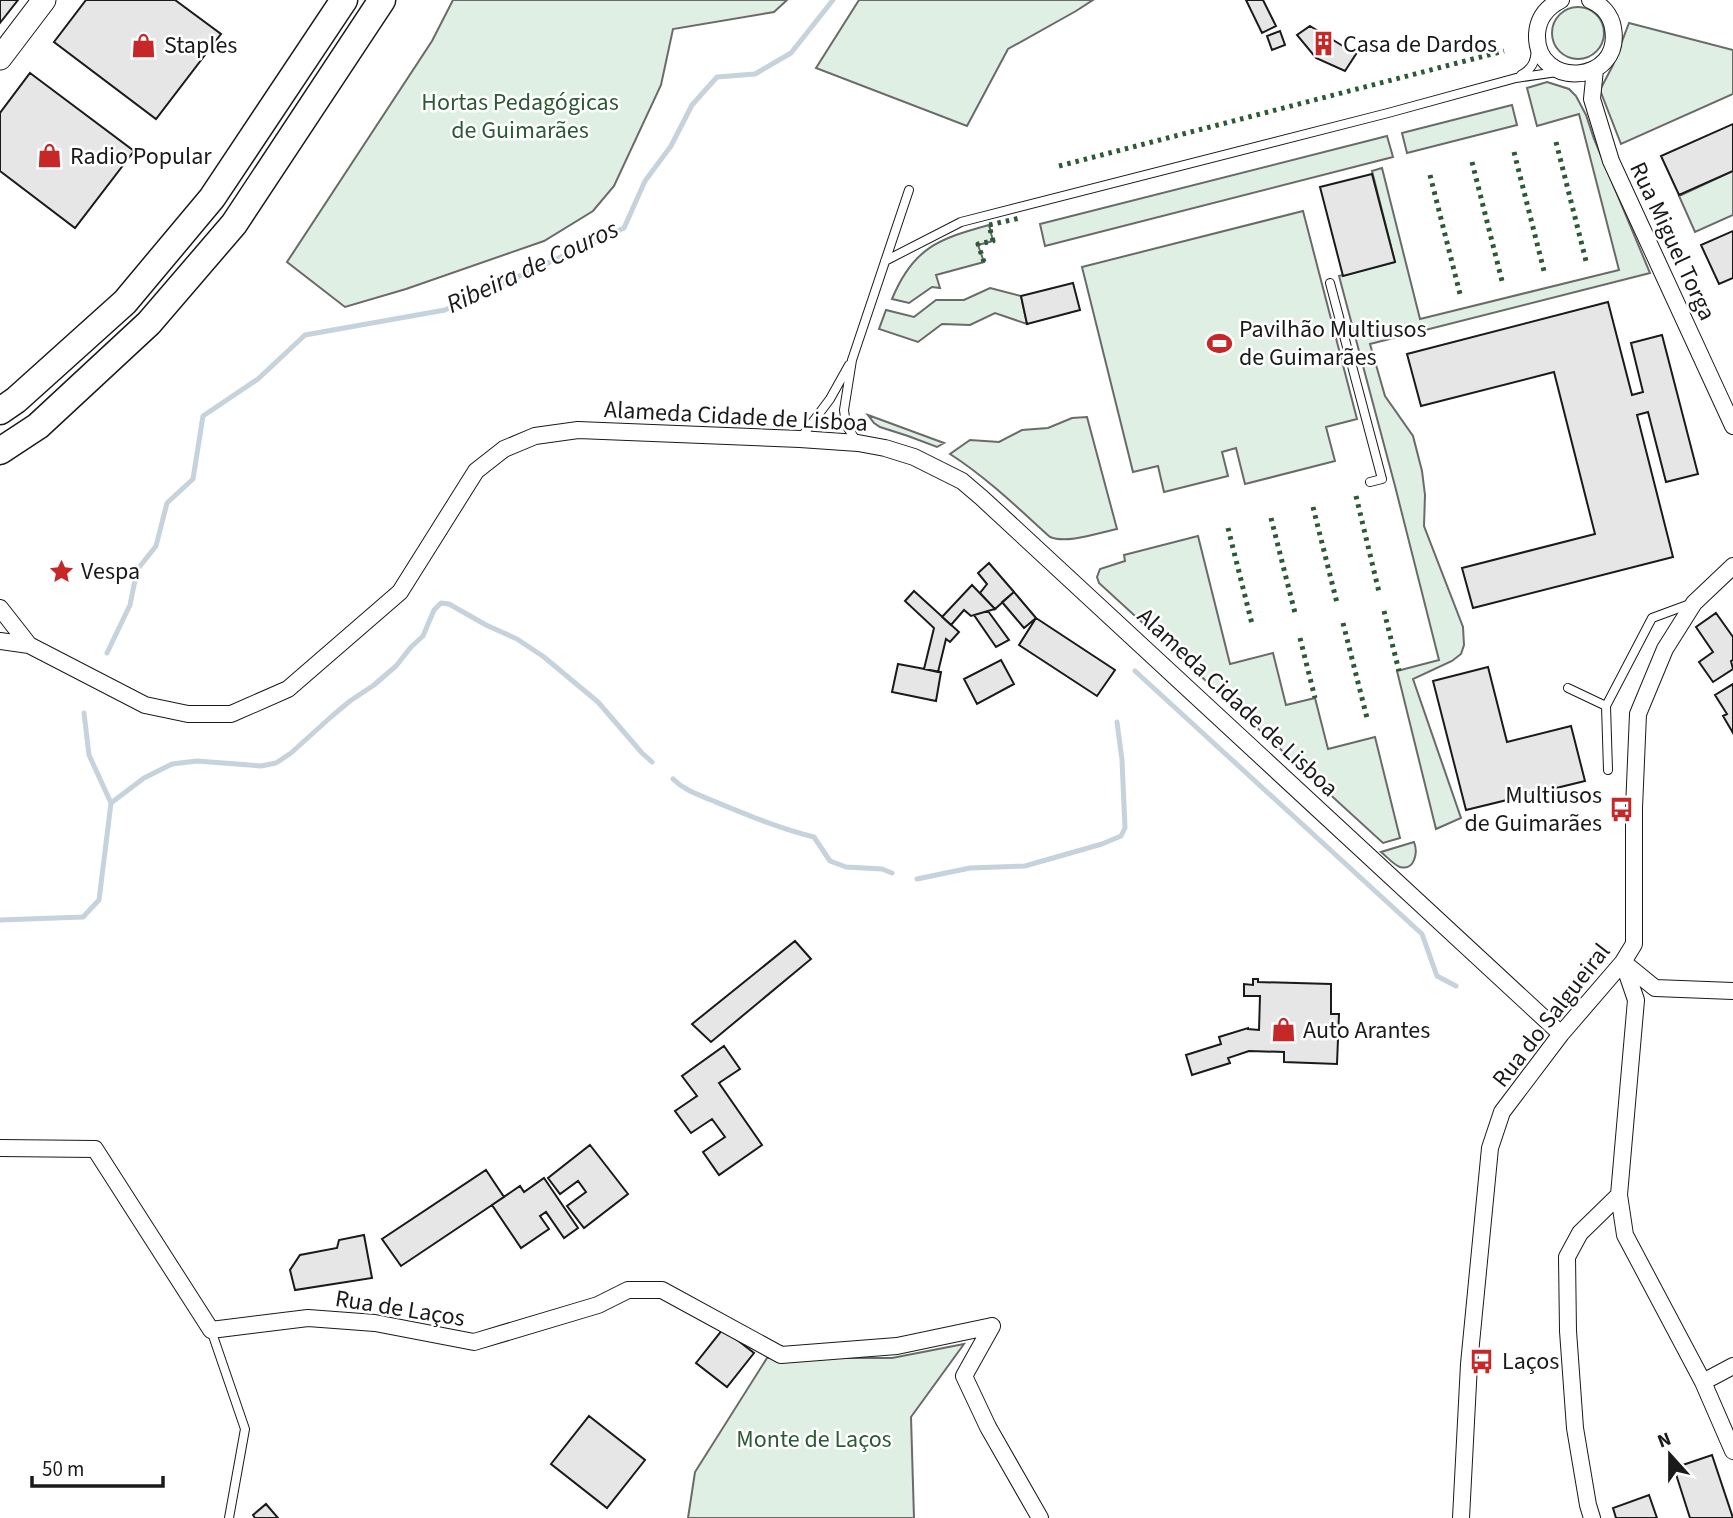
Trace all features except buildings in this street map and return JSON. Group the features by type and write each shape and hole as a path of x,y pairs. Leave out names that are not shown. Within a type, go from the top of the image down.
{"highway":[{"path":"0,411 16,400 125,302 212,198 344,0"},
{"path":"0,451 38,426 149,323 234,223 382,0"}],"main road":[{"path":"0,58 44,0"}],"street":[{"path":"1560,0 1549,7 1537,28 1542,56 1565,73 1592,99"},
{"path":"1565,73 1582,74 1595,69 1605,61 1612,49 1615,36 1613,23 1606,11 1590,0"},
{"name":"Rua Miguel Torga","path":"1595,69 1592,99 1611,161 1733,426"},
{"name":"Alameda Cidade de Lisboa","path":"0,641 29,645 145,705 188,714 231,714 288,689 400,592 476,471 504,449 535,436 578,430 800,439 858,443 885,448 914,457 962,481 982,498 1561,1034"},
{"name":"Rua do Salgueiral","path":"1461,1518 1469,1364 1490,1148 1503,1112 1561,1034 1623,962 1634,944 1634,808 1638,714 1665,649 1694,603 1733,566"},
{"name":"Alameda Cidade de Lisboa","path":"0,608 29,645"},
{"path":"1623,962 1654,988 1733,991"},
{"path":"1623,962 1636,1000 1619,1195 1625,1235 1703,1382 1733,1451"},
{"path":"0,1148 94,1149 211,1330"},
{"path":"1592,1518 1575,1428 1568,1331 1567,1257 1580,1233 1619,1195"},
{"name":"Rua de Laços","path":"211,1330 308,1318 375,1323 474,1342 598,1305 628,1290 662,1290 781,1355 897,1346 992,1326 964,1376 988,1427 1040,1518"},
{"path":"1703,1382 1733,1366"}],"lane":[{"path":"1516,78 1532,67 1537,39"},
{"path":"885,261 961,222 1516,78 1565,73"},
{"path":"858,443 846,425 844,410 852,360 909,190"},
{"path":"1330,283 1382,479 1370,482"},
{"path":"800,439 830,398 852,360"},
{"path":"1608,770 1606,706 1651,618 1694,603"},
{"path":"1568,688 1606,706"},
{"path":"211,1330 245,1429 229,1518"}],"green space":[{"name":"Hortas Pedagógicas de Guimarães","path":"453,0 787,0 774,12 673,29 661,85 614,186 593,211 544,241 406,289 345,307 287,262 432,41"},
{"path":"859,0 1093,0 1008,49 967,126 816,68"},
{"path":"1578,7 1588,9 1596,15 1602,23 1602,43 1596,51 1588,57 1578,59 1568,57 1560,51 1554,43 1552,33 1554,23 1560,15 1568,9"},
{"path":"1629,23 1733,50 1733,94 1621,144 1600,90"},
{"path":"1547,82 1569,89 1576,96 1650,273 1370,344 1385,396 1413,436 1425,495 1424,526 1463,627 1464,645 1461,654 1413,679 1461,818 1436,829 1397,671 1439,660 1339,276 1395,262 1372,171 1382,168 1420,319 1619,270 1579,114 1537,126 1527,88"},
{"path":"1512,105 1517,125 1407,153 1402,133"},
{"path":"1387,136 1393,157 1045,246 1040,224"},
{"path":"1733,171 1733,215 1695,232 1679,196"},
{"name":"Pavilhão Multiusos de Guimarães","path":"1303,211 1357,419 1326,427 1335,461 1245,484 1236,448 1222,452 1228,476 1164,492 1158,466 1133,472 1082,267"},
{"path":"989,225 993,241 978,245 984,262 936,275 940,288 932,287 909,303 892,299 909,268 929,248 955,235"},
{"path":"990,288 1021,296 1027,324 995,313 970,325 942,324 918,342 879,329 886,310 914,317 936,300 964,300"},
{"path":"868,415 944,443 937,447 880,427"},
{"path":"1087,417 1117,529 1074,539 1050,537 989,483 950,454 970,440 999,442 1022,430 1048,428 1072,418"},
{"path":"1198,536 1230,664 1273,653 1286,705 1315,698 1328,749 1375,737 1400,838 1383,843 1099,583 1097,577 1100,569 1125,561 1124,555"},
{"path":"1414,842 1416,851 1409,866 1400,867 1381,852"},
{"name":"Monte de Laços","path":"964,1344 911,1417 914,1518 688,1518 695,1472 767,1358 892,1358"}],"waterway":[{"name":"Ribeira de Couros","path":"107,653 130,605 137,570 156,546 167,503 193,479 203,416 258,379 305,335 445,310 624,228 645,181 671,146 692,105 717,77 755,74 791,53 833,0"},
{"path":"111,803 144,778 172,764 197,761 261,766 276,763 396,666 423,636 434,610 441,603 449,604 517,639 544,657 598,702 652,762"},
{"path":"1135,671 1422,934 1437,976 1456,986"},
{"name":"Ribeira de Couros","path":"0,920 83,917 99,900 111,803 89,755 84,713"},
{"path":"917,879 970,868 1025,866 1121,836 1125,828 1122,760 1117,722"},
{"path":"673,779 691,791 724,805 814,837 830,861 846,867 882,869 892,873"}],"hedge":[{"path":"1059,166 1504,51"},
{"path":"1556,142 1586,261"},
{"path":"1514,152 1544,271"},
{"path":"1472,162 1502,281"},
{"path":"1430,175 1460,294"},
{"path":"984,262 978,244 993,241 989,225 1020,218"},
{"path":"1356,496 1379,592"},
{"path":"1313,507 1337,603"},
{"path":"1271,518 1295,613"},
{"path":"1228,528 1252,624"},
{"path":"1384,611 1399,671"},
{"path":"1343,623 1367,718"},
{"path":"1300,638 1315,698"}],"place":[{"name":"Casa de Dardos","path":"1323,44"},
{"name":"Staples","path":"144,45"},
{"name":"Radio Popular","path":"50,156"},
{"name":"Pavilhão Multiusos de Guimarães","path":"1219,343"},
{"name":"Vespa","path":"61,571"},
{"name":"Multiusos de Guimarães","path":"1622,809"},
{"name":"Auto Arantes","path":"1283,1030"},
{"name":"Laços","path":"1482,1361"}]}
